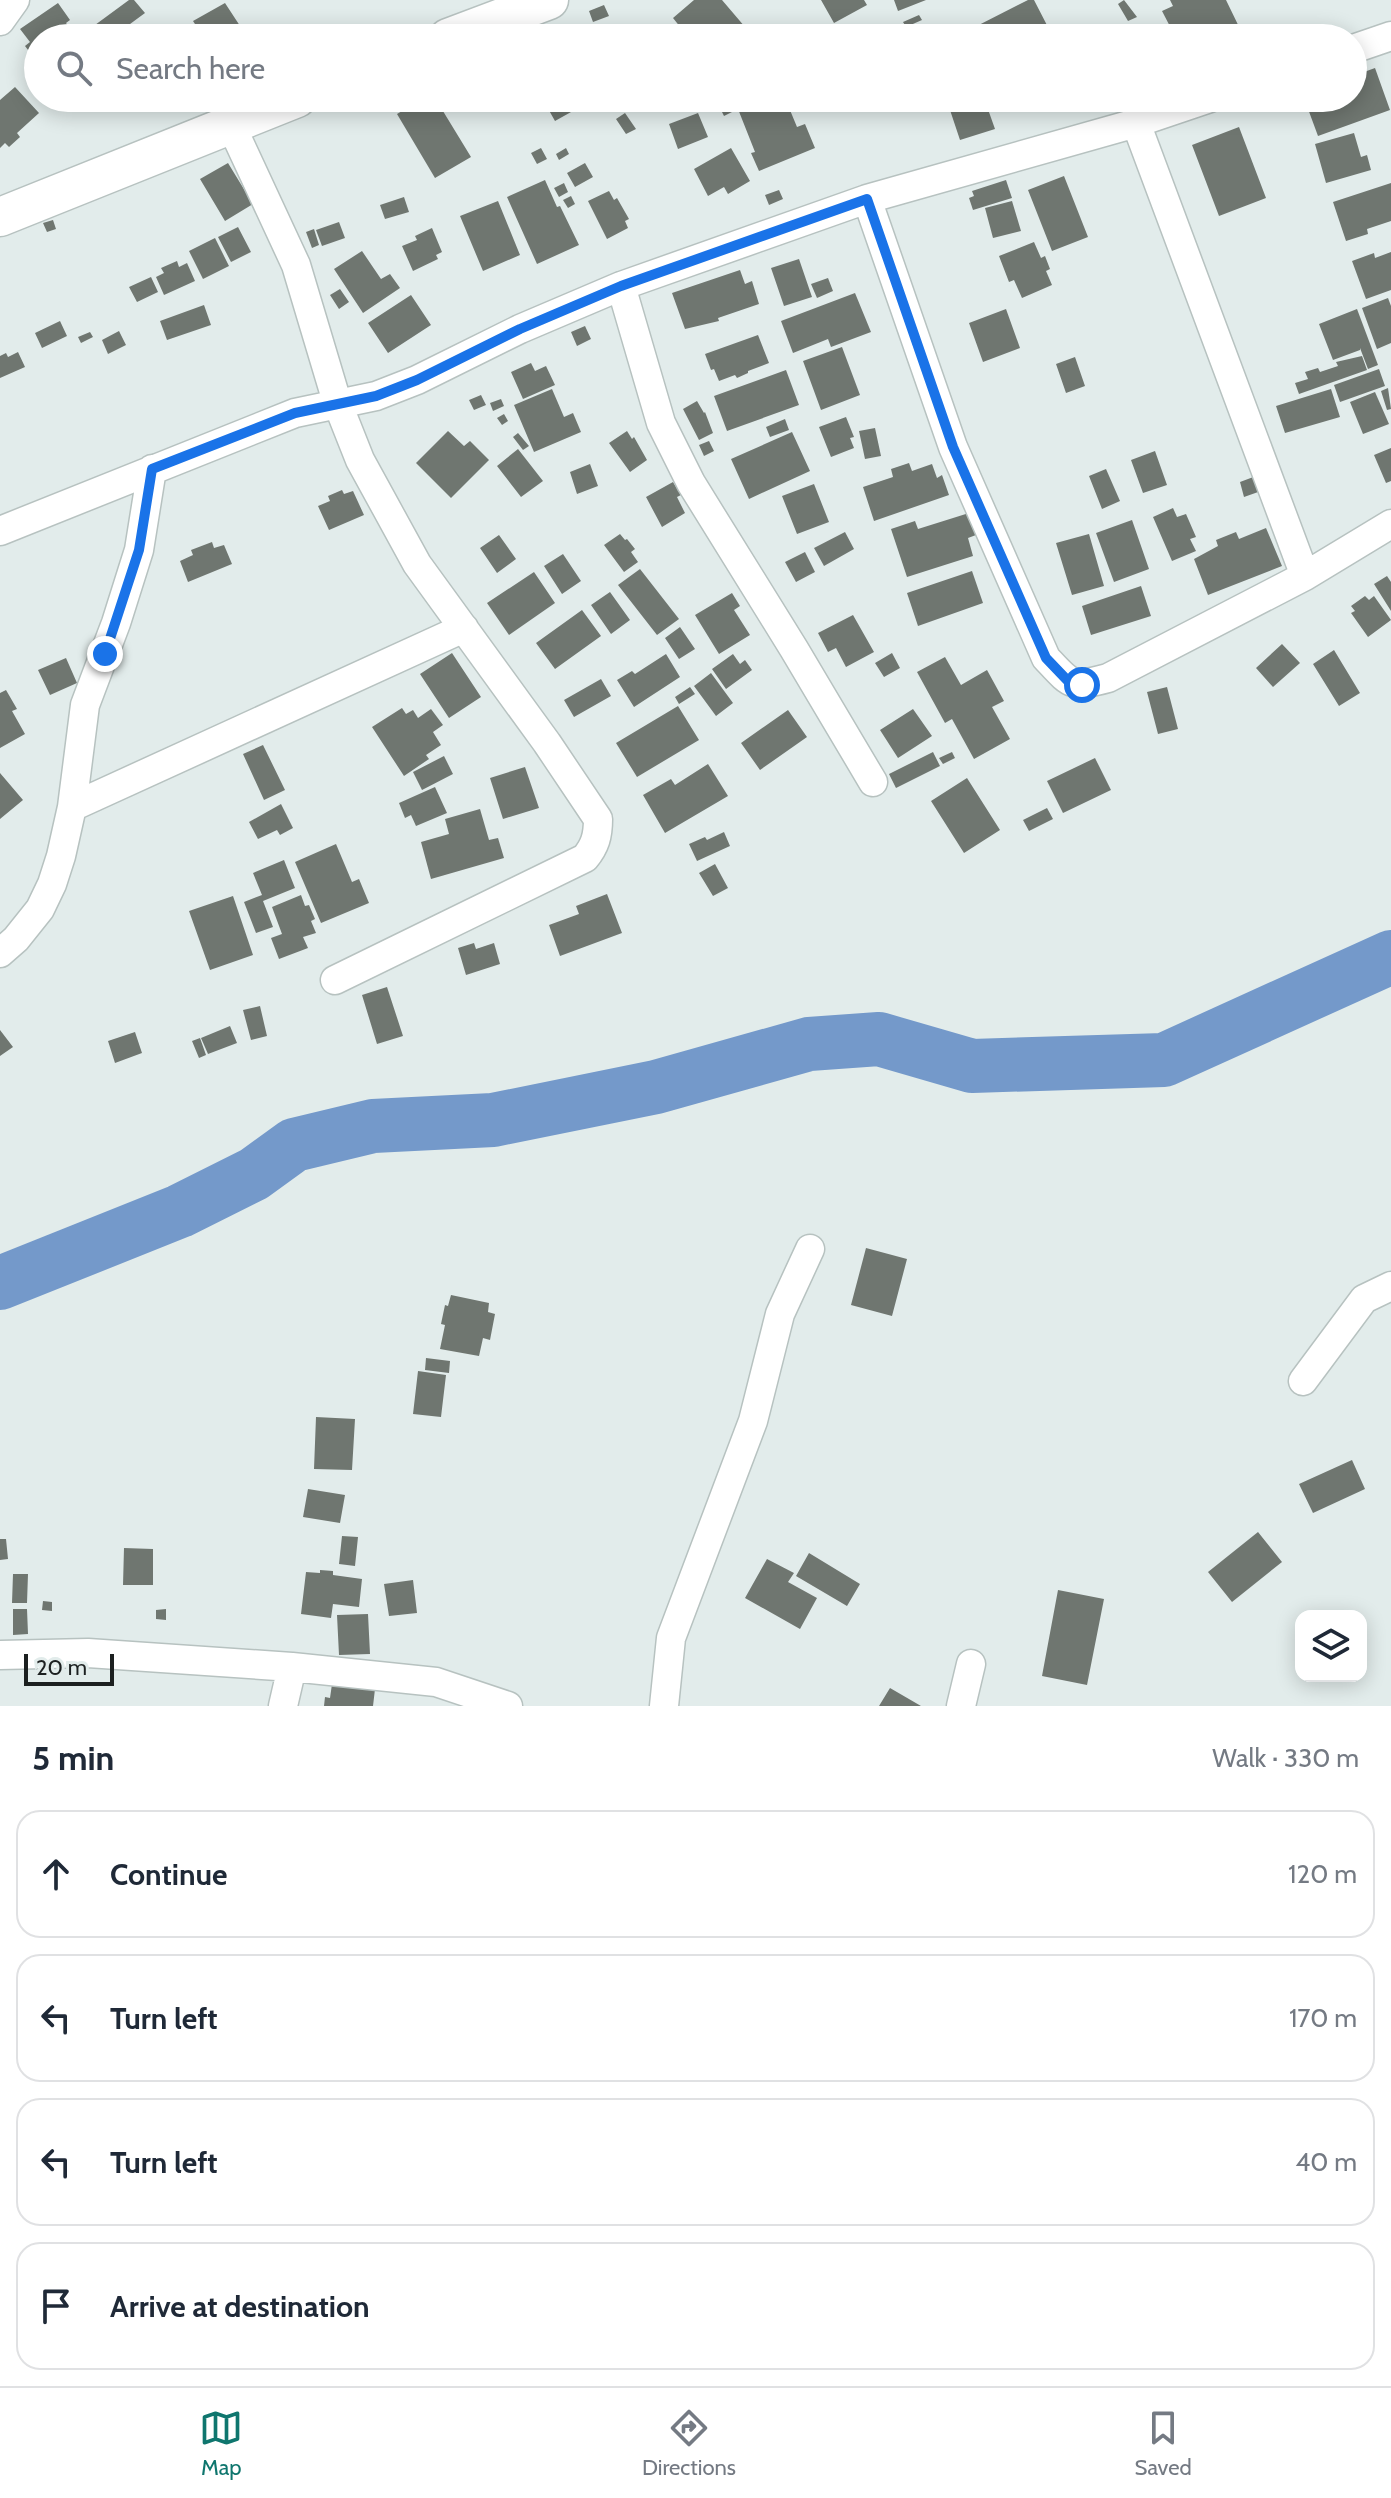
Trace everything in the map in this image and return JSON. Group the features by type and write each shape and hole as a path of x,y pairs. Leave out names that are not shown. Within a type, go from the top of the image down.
{"street":[{"path":"0,21 15,0"},
{"path":"485,24 549,0"},
{"path":"1367,44 1391,36"},
{"path":"0,217 263,112"},
{"path":"0,531 295,413 376,396 417,380 520,329 621,286 867,199 1169,112"},
{"path":"1136,123 1305,576"},
{"path":"231,125 296,265 337,402 360,460 417,564 547,743 598,819 594,847 585,858 335,980"},
{"path":"867,199 965,479 1046,658 1067,680 1082,685 1108,678 1305,576 1391,524"},
{"path":"621,286 661,423 691,483 873,782"},
{"path":"0,953 40,909 61,856 72,807 85,705 139,550 152,469"},
{"path":"72,807 464,628"},
{"path":"664,1706 671,1638 753,1421 780,1314 810,1249"},
{"path":"1303,1381 1364,1299 1391,1286"},
{"path":"0,1655 88,1653 292,1667 436,1682 508,1706"},
{"path":"961,1706 971,1664"},
{"path":"283,1706 292,1667"}],"building":[{"path":"129,0 134,0 145,13 130,24 96,24"},
{"path":"694,0 722,0 742,24 678,24 673,18"},
{"path":"821,0 864,0 867,5 834,23"},
{"path":"894,0 926,0 898,11"},
{"path":"1028,0 1034,0 1046,24 981,24"},
{"path":"1124,0 1137,17 1128,21 1118,4"},
{"path":"1170,0 1226,0 1238,24 1169,24 1162,11 1173,6"},
{"path":"58,3 70,20 67,24 27,24"},
{"path":"225,3 239,24 195,24 193,21"},
{"path":"604,5 609,16 593,22 589,11"},
{"path":"919,15 922,20 913,24 903,22"},
{"path":"1375,68 1390,110 1318,136 1309,112 1367,112 1367,71"},
{"path":"15,87 24,97 24,112 39,113 17,133 20,137 9,147 5,143 0,148 0,100"},
{"path":"444,112 471,157 435,178 397,114"},
{"path":"550,112 571,112 555,121"},
{"path":"739,112 791,112 797,127 805,124 815,148 759,171 751,153 755,152"},
{"path":"951,112 989,112 995,129 960,140"},
{"path":"625,113 636,129 626,134 616,119"},
{"path":"698,113 708,137 678,149 669,124"},
{"path":"1239,127 1266,198 1219,216 1192,145"},
{"path":"1354,133 1361,157 1367,155 1371,170 1326,183 1315,144"},
{"path":"541,148 547,159 537,164 531,153"},
{"path":"566,148 569,154 559,160 556,154"},
{"path":"731,148 750,181 728,194 724,187 708,196 694,169"},
{"path":"228,163 253,204 225,221 200,179"},
{"path":"585,163 593,177 575,187 567,173"},
{"path":"1064,176 1088,237 1052,251 1028,190"},
{"path":"545,180 579,245 537,264 507,197"},
{"path":"1006,180 1012,198 973,210 969,198 974,196 972,191"},
{"path":"564,183 568,192 559,197 554,188"},
{"path":"1391,183 1391,221 1367,229 1368,234 1346,241 1333,202"},
{"path":"779,190 783,199 769,205 765,195"},
{"path":"609,191 614,200 617,198 629,219 625,221 628,228 607,239 588,201"},
{"path":"571,196 575,204 568,208 563,200"},
{"path":"404,197 409,212 385,219 380,205"},
{"path":"498,201 520,255 483,271 460,216"},
{"path":"1012,201 1021,231 993,238 985,208"},
{"path":"53,220 56,229 47,232 43,223"},
{"path":"339,222 345,238 322,246 316,230"},
{"path":"238,227 251,252 231,262 218,237"},
{"path":"432,228 442,252 436,255 438,259 413,271 402,246 417,240 415,236"},
{"path":"314,229 319,245 312,248 306,232"},
{"path":"215,238 229,266 203,279 189,251"},
{"path":"1034,242 1041,258 1045,256 1050,269 1046,271 1052,285 1022,298 1014,280 1009,282 999,256"},
{"path":"362,251 381,279 390,274 400,288 363,313 334,269"},
{"path":"1391,252 1391,290 1366,299 1352,261 1374,253 1375,258"},
{"path":"799,259 812,297 784,306 771,268"},
{"path":"177,261 179,267 187,263 195,281 164,295 156,277 164,273 161,268"},
{"path":"740,270 745,284 752,281 759,304 718,318 719,321 685,329 672,293"},
{"path":"151,277 158,292 137,302 129,287"},
{"path":"828,278 833,291 817,298 811,284"},
{"path":"340,289 349,302 339,309 330,295"},
{"path":"855,293 871,332 831,347 828,339 793,353 781,321"},
{"path":"411,295 431,325 388,353 368,323"},
{"path":"1388,298 1391,306 1391,343 1377,349 1362,308"},
{"path":"204,305 211,325 167,340 160,321"},
{"path":"1006,309 1020,348 983,362 969,323"},
{"path":"1357,309 1378,365 1368,369 1360,348 1333,360 1319,324"},
{"path":"60,321 67,336 42,348 35,333"},
{"path":"585,326 591,339 577,346 571,332"},
{"path":"119,331 126,345 108,354 102,340"},
{"path":"90,332 93,337 81,343 78,337"},
{"path":"758,335 769,363 737,378 735,375 719,381 705,354"},
{"path":"842,347 860,395 821,410 803,361"},
{"path":"18,352 25,367 0,378 0,356 6,353 8,357"},
{"path":"1362,356 1367,370 1299,394 1295,383 1308,379 1305,372 1318,368 1320,372 1338,366 1336,362"},
{"path":"1075,357 1085,386 1066,393 1056,364"},
{"path":"531,363 535,371 546,366 555,385 523,399 511,372"},
{"path":"1379,369 1385,386 1340,402 1334,385"},
{"path":"786,370 799,405 727,431 714,396"},
{"path":"1388,388 1391,409 1387,410 1381,391"},
{"path":"552,389 564,417 573,413 581,432 534,452 514,405"},
{"path":"1331,389 1340,417 1285,433 1276,406"},
{"path":"1375,392 1389,424 1363,434 1350,402"},
{"path":"481,395 486,405 474,410 469,400"},
{"path":"501,399 504,406 493,411 490,403"},
{"path":"697,401 713,433 699,440 683,409"},
{"path":"504,414 508,421 502,425 497,418"},
{"path":"846,417 854,437 850,438 854,448 831,457 819,427"},
{"path":"785,419 789,430 770,437 766,427"},
{"path":"875,428 881,456 865,459 859,431"},
{"path":"448,431 464,446 470,441 489,460 451,498 416,463"},
{"path":"627,431 647,460 630,472 609,443"},
{"path":"792,432 810,471 749,499 731,459"},
{"path":"518,433 529,446 523,450 513,437"},
{"path":"709,441 714,451 704,456 699,445"},
{"path":"1391,448 1391,481 1386,483 1374,455"},
{"path":"518,449 543,481 521,497 497,466"},
{"path":"1155,451 1167,485 1143,493 1131,460"},
{"path":"909,463 912,471 932,464 937,478 942,475 949,495 874,521 863,487 893,477 891,469"},
{"path":"590,464 598,486 577,494 570,472"},
{"path":"1106,469 1120,501 1102,509 1089,476"},
{"path":"1256,476 1261,491 1244,497 1240,482"},
{"path":"673,482 681,495 677,497 685,513 662,527 646,497"},
{"path":"814,484 829,522 797,534 782,496"},
{"path":"342,490 344,494 353,491 364,515 329,530 318,506 330,501 328,496"},
{"path":"1173,508 1177,517 1186,514 1196,537 1190,539 1196,551 1172,561 1153,517"},
{"path":"969,513 976,535 968,538 973,556 907,577 891,529 915,521 918,529"},
{"path":"1132,520 1149,569 1114,582 1096,533"},
{"path":"1266,528 1282,566 1208,595 1194,559 1218,546 1216,540 1236,532 1239,539"},
{"path":"845,532 854,549 824,566 814,548"},
{"path":"620,534 635,549 631,552 638,562 624,572 604,545"},
{"path":"1089,534 1104,586 1072,595 1056,543"},
{"path":"499,535 516,559 497,573 480,548"},
{"path":"212,542 214,548 224,545 232,564 188,582 180,561 193,555 191,550"},
{"path":"805,552 815,572 796,582 785,562"},
{"path":"563,554 581,581 562,594 544,566"},
{"path":"640,569 679,619 657,635 618,585"},
{"path":"972,571 983,603 918,626 907,593"},
{"path":"534,572 555,603 509,635 487,603"},
{"path":"1387,576 1391,582 1391,611 1374,584"},
{"path":"1141,586 1151,616 1091,635 1082,606"},
{"path":"610,592 630,620 611,634 591,605"},
{"path":"732,593 740,606 734,610 750,635 719,654 695,615"},
{"path":"1365,596 1369,600 1374,596 1391,620 1368,637 1351,613 1355,611 1351,606"},
{"path":"582,610 601,636 555,669 536,643"},
{"path":"853,615 874,652 846,667 836,648 828,652 818,633"},
{"path":"680,627 695,649 679,659 665,638"},
{"path":"1282,644 1300,663 1273,687 1256,668"},
{"path":"1334,650 1360,693 1339,706 1313,664"},
{"path":"452,653 481,697 449,718 420,674"},
{"path":"892,653 900,668 884,677 875,663"},
{"path":"666,654 680,677 634,707 617,680 632,671 635,674"},
{"path":"733,654 740,664 745,660 752,670 726,689 712,669"},
{"path":"945,657 961,685 987,670 1004,701 992,707 1010,739 974,759 952,719 945,723 917,672"},
{"path":"66,658 77,683 50,695 38,670"},
{"path":"711,673 733,703 716,716 694,686"},
{"path":"601,679 611,696 574,717 564,700"},
{"path":"690,687 695,694 679,704 675,697"},
{"path":"1167,687 1178,729 1158,734 1147,692"},
{"path":"6,690 17,709 12,711 25,734 0,748 0,693"},
{"path":"678,706 699,740 637,777 616,743"},
{"path":"402,708 406,714 413,710 418,718 431,709 443,725 433,732 441,745 426,755 429,759 404,776 372,727"},
{"path":"913,709 932,736 898,758 880,730"},
{"path":"788,710 807,737 760,770 741,743"},
{"path":"263,745 285,790 264,800 243,754"},
{"path":"933,752 940,766 896,788 889,774"},
{"path":"952,752 955,758 943,764 939,758"},
{"path":"444,756 453,774 422,790 413,772"},
{"path":"1095,758 1111,790 1063,813 1047,781"},
{"path":"708,764 728,796 665,833 643,795 671,779 675,785"},
{"path":"525,767 539,808 503,819 490,778"},
{"path":"0,773 23,800 0,819"},
{"path":"967,778 1000,830 964,853 931,801"},
{"path":"435,787 447,813 416,826 411,815 405,818 399,803"},
{"path":"281,804 293,828 280,835 277,830 258,839 249,822"},
{"path":"1047,808 1053,819 1029,831 1023,820"},
{"path":"480,809 489,840 498,838 504,858 431,879 421,842 449,834 445,819"},
{"path":"724,832 730,846 697,861 689,844"},
{"path":"336,844 352,882 359,879 369,903 321,923 295,862"},
{"path":"284,860 295,888 263,901 273,927 256,933 244,902 262,895 253,873"},
{"path":"715,864 728,888 713,896 699,873"},
{"path":"607,894 622,933 560,956 549,925 579,914 576,906"},
{"path":"301,895 315,919 311,921 316,933 303,937 308,948 279,959 271,938 282,934 272,907"},
{"path":"233,896 253,955 210,970 189,911"},
{"path":"474,943 476,949 494,943 500,964 466,975 458,948"},
{"path":"387,987 403,1036 377,1044 362,995"},
{"path":"260,1006 267,1036 251,1040 243,1010"},
{"path":"230,1026 237,1043 208,1054 201,1038"},
{"path":"0,1030 13,1047 0,1056"},
{"path":"135,1032 142,1053 115,1063 108,1041"},
{"path":"200,1038 206,1055 199,1058 192,1041"},
{"path":"866,1248 907,1259 892,1316 851,1305"},
{"path":"451,1295 489,1303 488,1312 495,1314 490,1340 483,1338 479,1356 440,1349 445,1325 441,1324 445,1305 448,1306"},
{"path":"426,1358 450,1361 449,1373 425,1370"},
{"path":"418,1371 446,1375 441,1417 413,1414"},
{"path":"316,1417 355,1419 352,1470 314,1469"},
{"path":"1352,1460 1365,1489 1313,1513 1299,1484"},
{"path":"308,1489 345,1495 340,1523 303,1517"},
{"path":"1258,1532 1282,1562 1232,1602 1208,1572"},
{"path":"342,1536 358,1537 355,1566 339,1564"},
{"path":"0,1539 6,1539 8,1559 0,1560"},
{"path":"124,1548 153,1549 153,1585 123,1585"},
{"path":"809,1553 860,1584 847,1606 796,1576"},
{"path":"767,1559 794,1573 788,1582 817,1598 800,1629 745,1598"},
{"path":"320,1570 362,1579 359,1607 333,1604 331,1618 301,1614 306,1572 320,1573"},
{"path":"13,1574 28,1574 27,1603 12,1603"},
{"path":"413,1580 417,1613 389,1616 384,1584"},
{"path":"1058,1590 1104,1599 1087,1685 1042,1676"},
{"path":"43,1601 52,1602 52,1611 42,1610"},
{"path":"13,1609 27,1609 28,1634 13,1635"},
{"path":"166,1609 166,1620 156,1619 156,1610"},
{"path":"368,1614 370,1654 339,1655 337,1615"},
{"path":"332,1684 375,1689 373,1706 324,1706 325,1697 330,1698"},
{"path":"890,1688 921,1706 879,1706"}],"waterway":[{"path":"0,1283 180,1211 254,1174 294,1145 373,1126 493,1120 656,1087 809,1044 879,1039 972,1066 1164,1060 1391,957"}],"route":[{"path":"105,654 139,550 152,469 295,413 376,396 621,286 867,199 965,479 1046,658 1067,680 1082,685"}]}
